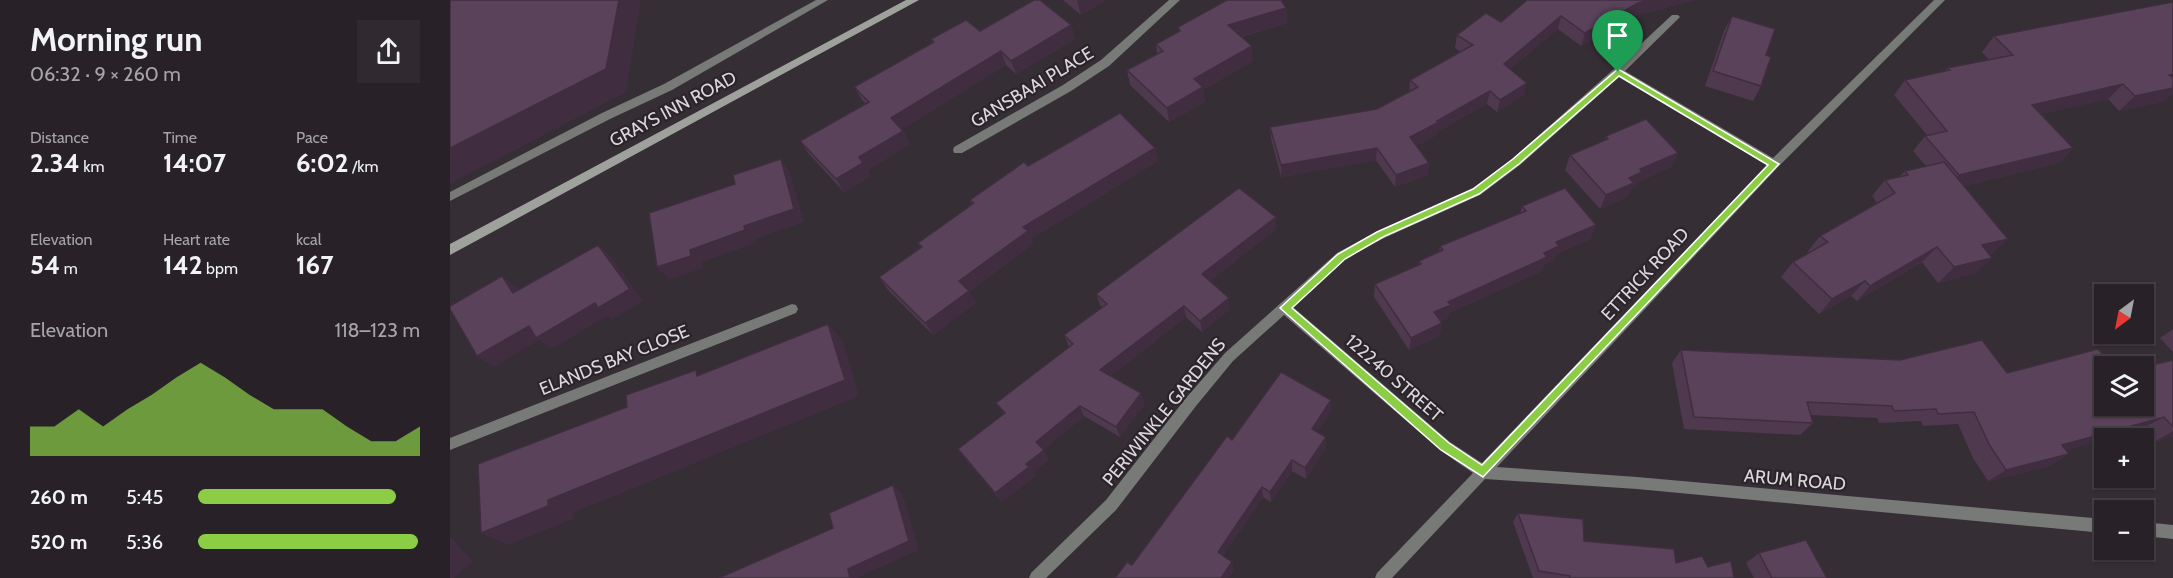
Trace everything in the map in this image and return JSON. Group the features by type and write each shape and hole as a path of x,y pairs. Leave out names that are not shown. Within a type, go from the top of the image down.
{"street":[{"path":"450,197 606,116 668,87 823,0"},
{"name":"GRAYS INN ROAD","path":"450,250 914,0"},
{"name":"GANSBAAI PLACE","path":"958,150 1067,88 1105,63 1175,0"},
{"name":"ETTRICK ROAD","path":"1382,578 1774,164 1940,0"},
{"name":"PERIWINKLE GARDENS","path":"1036,578 1112,505 1228,357 1341,256 1380,235 1476,192 1516,162 1618,72 1675,16"},
{"path":"1618,72 1774,164"},
{"name":"122240 STREET","path":"1285,308 1445,447 1483,472"},
{"name":"ELANDS BAY CLOSE","path":"450,444 792,309"},
{"name":"ARUM ROAD","path":"1483,472 1637,483 2094,525"},
{"path":"2154,530 2173,532"}],"building":[{"path":"450,0 619,0 606,69 450,148"},
{"path":"1034,0 1040,0 1071,25 1011,61 1001,51 891,118 903,131 859,157 863,163 836,179 800,141 869,102 854,87 934,42 931,39 966,20 980,31"},
{"path":"1227,0 1281,0 1286,8 1228,25 1252,46 1194,79 1203,87 1167,108 1127,70 1163,51 1156,44 1180,31 1178,27"},
{"path":"1527,0 1649,0 1638,3 1585,33 1561,16 1504,64 1527,83 1500,100 1490,91 1410,137 1429,163 1396,175 1377,148 1281,165 1270,127 1377,109 1418,87 1410,80 1473,45 1457,35 1486,13 1501,22"},
{"path":"2173,2 2173,74 2169,75 2173,78 2173,88 2135,96 2123,84 2032,105 2073,148 1959,175 1925,136 1947,131 1905,80 1950,70 1947,68 2013,55 1994,36"},
{"path":"1732,16 1775,29 1766,55 1771,57 1761,86 1713,71"},
{"path":"1120,113 1155,148 1023,227 1028,231 959,281 969,291 925,323 879,277 922,247 918,243 974,203 970,200 1024,162 1028,166"},
{"path":"1646,119 1678,153 1640,169 1642,172 1629,178 1634,183 1606,195 1570,155 1608,139 1606,136"},
{"path":"781,159 794,209 744,226 745,230 690,250 691,256 657,267 649,213 735,184 733,175"},
{"path":"1944,162 2008,239 1982,245 1992,258 1954,267 1937,247 1870,286 1865,281 1832,299 1793,262 1828,242 1820,236 1895,193 1885,180 1908,175 1905,171"},
{"path":"1239,188 1276,217 1202,274 1229,298 1200,321 1184,306 1100,370 1141,393 1116,427 1080,406 1036,442 1044,450 1026,464 1029,467 995,493 958,449 1005,413 996,403 1073,344 1064,335 1107,304 1096,294"},
{"path":"1565,188 1596,225 1556,242 1559,246 1544,253 1547,257 1448,302 1451,305 1434,312 1442,323 1411,338 1375,284 1421,264 1419,261 1443,250 1440,246 1526,211 1522,206"},
{"path":"598,245 630,289 598,308 595,303 536,338 529,326 477,356 450,306 502,276 513,293"},
{"path":"828,324 845,380 548,500 548,506 481,533 478,464 627,407 626,395 696,370 697,376"},
{"path":"1982,340 2007,373 2098,349 2104,356 2094,356 2094,416 2154,416 2154,365 2173,360 2173,427 2164,417 2124,428 2094,428 2094,436 2062,445 2069,454 2006,470 1990,446 1974,412 1938,414 1936,409 1894,411 1892,406 1807,402 1813,423 1694,417 1681,350 1900,360"},
{"path":"1281,372 1331,400 1312,429 1326,437 1305,468 1292,460 1270,492 1262,487 1218,552 1232,562 1221,578 1115,578 1127,562 1132,565 1227,436 1232,440"},
{"path":"893,485 909,541 848,569 850,578 719,578 833,528 829,513"},
{"path":"1518,513 1583,519 1584,541 1674,549 1676,563 1702,556 1708,567 1731,561 1734,578 1570,578 1570,576 1539,571"},
{"path":"1806,540 1827,578 1772,578 1759,553"}],"route":[{"path":"1618,72 1774,164 1483,472 1445,447 1285,308 1341,256 1380,235 1476,192 1516,162 1618,72"}]}
